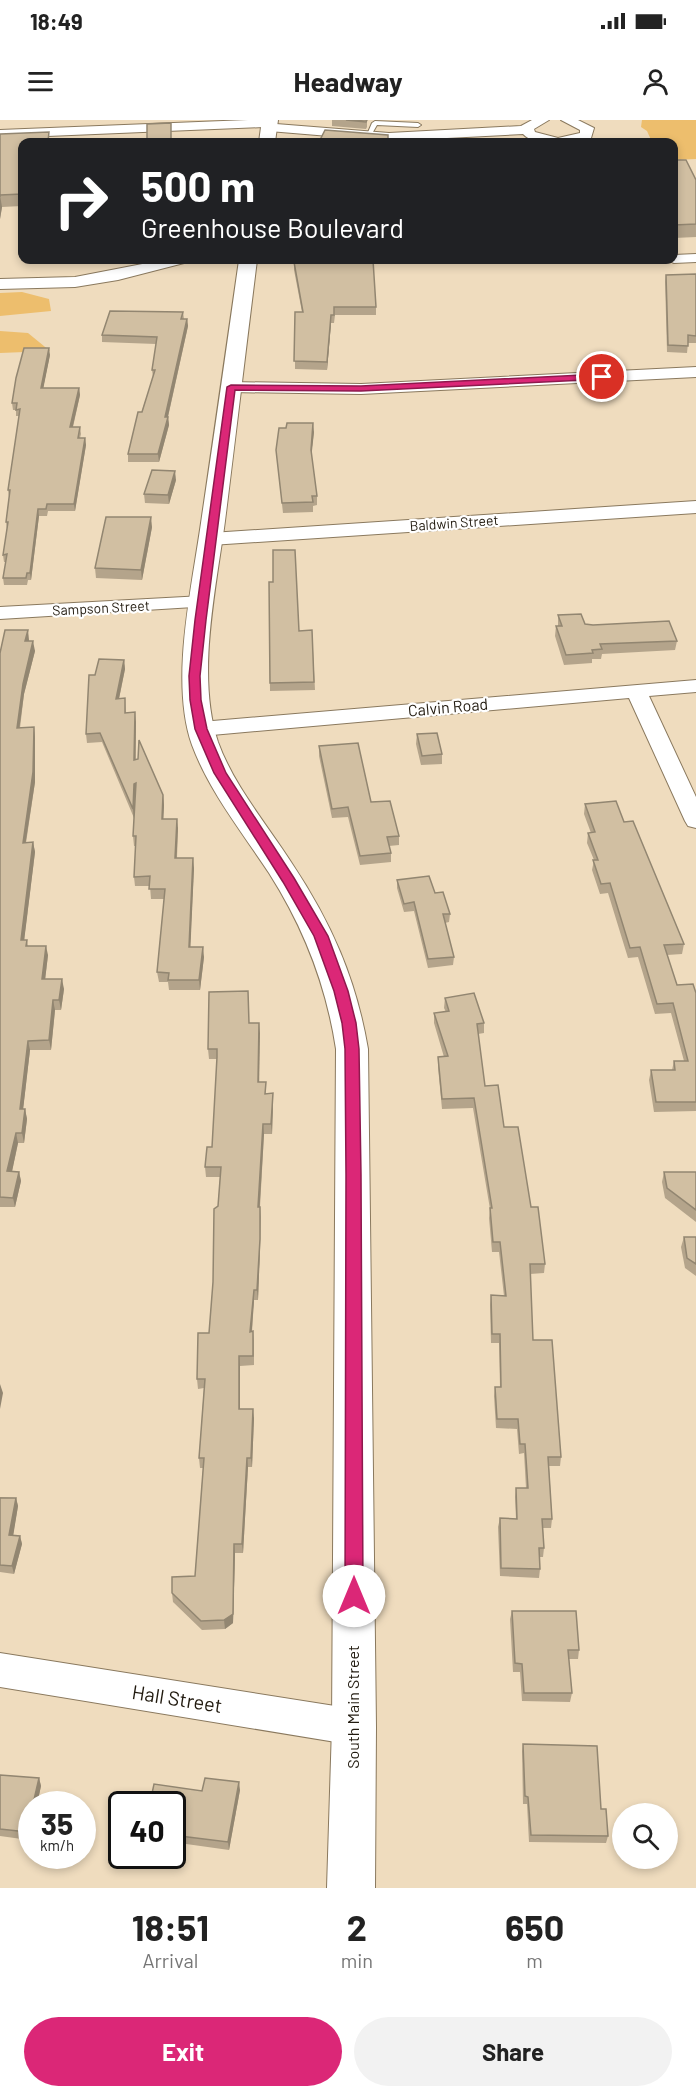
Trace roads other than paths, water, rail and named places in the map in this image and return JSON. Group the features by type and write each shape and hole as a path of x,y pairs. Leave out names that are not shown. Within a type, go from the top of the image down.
{"street":[{"path":"526,130 531,124 543,120"},
{"path":"567,120 587,128 586,135 580,138"},
{"path":"0,134 269,128 366,129 419,137 526,130 535,138"},
{"path":"678,259 696,258"},
{"path":"0,284 75,282 163,264"},
{"name":"South Main Street","path":"247,264 202,602 195,700 201,729 220,773 294,888 321,936 338,981 349,1023 352,1049 353,1175 354,1728 351,1888"},
{"path":"231,387 361,389 696,372"},
{"name":"Baldwin Street","path":"211,538 696,507"},
{"name":"Sampson Street","path":"0,613 202,602"},
{"name":"Calvin Road","path":"201,729 696,686"},
{"path":"636,691 696,821"},
{"name":"Hall Street","path":"0,1670 354,1728"}],"lane":[{"path":"366,129 375,123"},
{"path":"366,129 375,123 418,125"}]}
